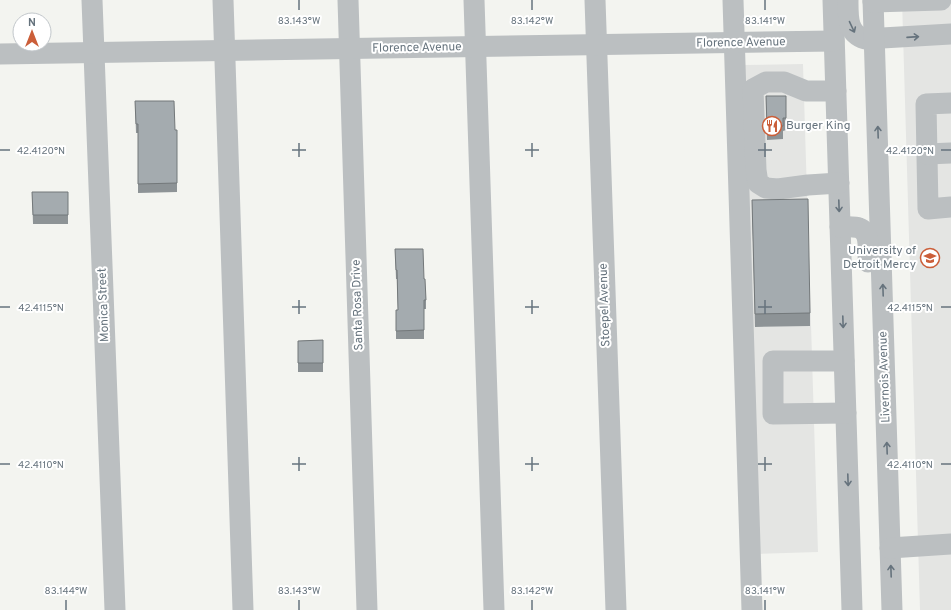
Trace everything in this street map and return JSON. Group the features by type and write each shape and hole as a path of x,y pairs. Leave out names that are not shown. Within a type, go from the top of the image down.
{"street":[{"name":"Monica Street","path":"92,0 115,610"},
{"path":"223,0 243,610"},
{"name":"Santa Rosa Drive","path":"348,0 367,610"},
{"path":"474,0 494,610"},
{"name":"Stoepel Avenue","path":"595,0 616,610"},
{"path":"733,0 752,610"},
{"path":"833,0 852,610"},
{"path":"848,0 849,20 853,31 861,38 951,34"},
{"path":"873,1 941,0"},
{"name":"Livernois Avenue","path":"873,1 892,610"},
{"name":"Florence Avenue","path":"0,54 349,50 834,41"},
{"path":"836,91 806,91 784,82 766,82 753,89 756,170 758,183 766,188 778,189 839,183"},
{"path":"951,103 926,104 928,209 951,207"},
{"path":"927,154 951,153"},
{"path":"840,227 858,227 866,234 868,241 874,462 890,538 951,544"},
{"path":"844,361 773,361 773,414 846,413"}],"shaded area":[{"name":"University of Detroit Mercy","path":"902,0 951,0 951,610 920,610"},
{"path":"803,64 818,552 756,554 742,65"}],"building":[{"path":"766,96 786,96 786,118 783,118 783,126 767,127"},
{"path":"135,101 174,101 175,130 177,130 177,183 138,184 138,124 136,124"},
{"path":"32,192 68,192 68,215 33,215"},
{"path":"808,199 810,313 755,314 752,200"},
{"path":"395,249 423,249 426,300 424,300 424,330 396,331 396,310 398,310"},
{"path":"323,340 323,363 298,363 298,341"}],"place":[{"name":"Burger King","path":"772,126"},
{"name":"University of Detroit Mercy","path":"930,258"}]}
